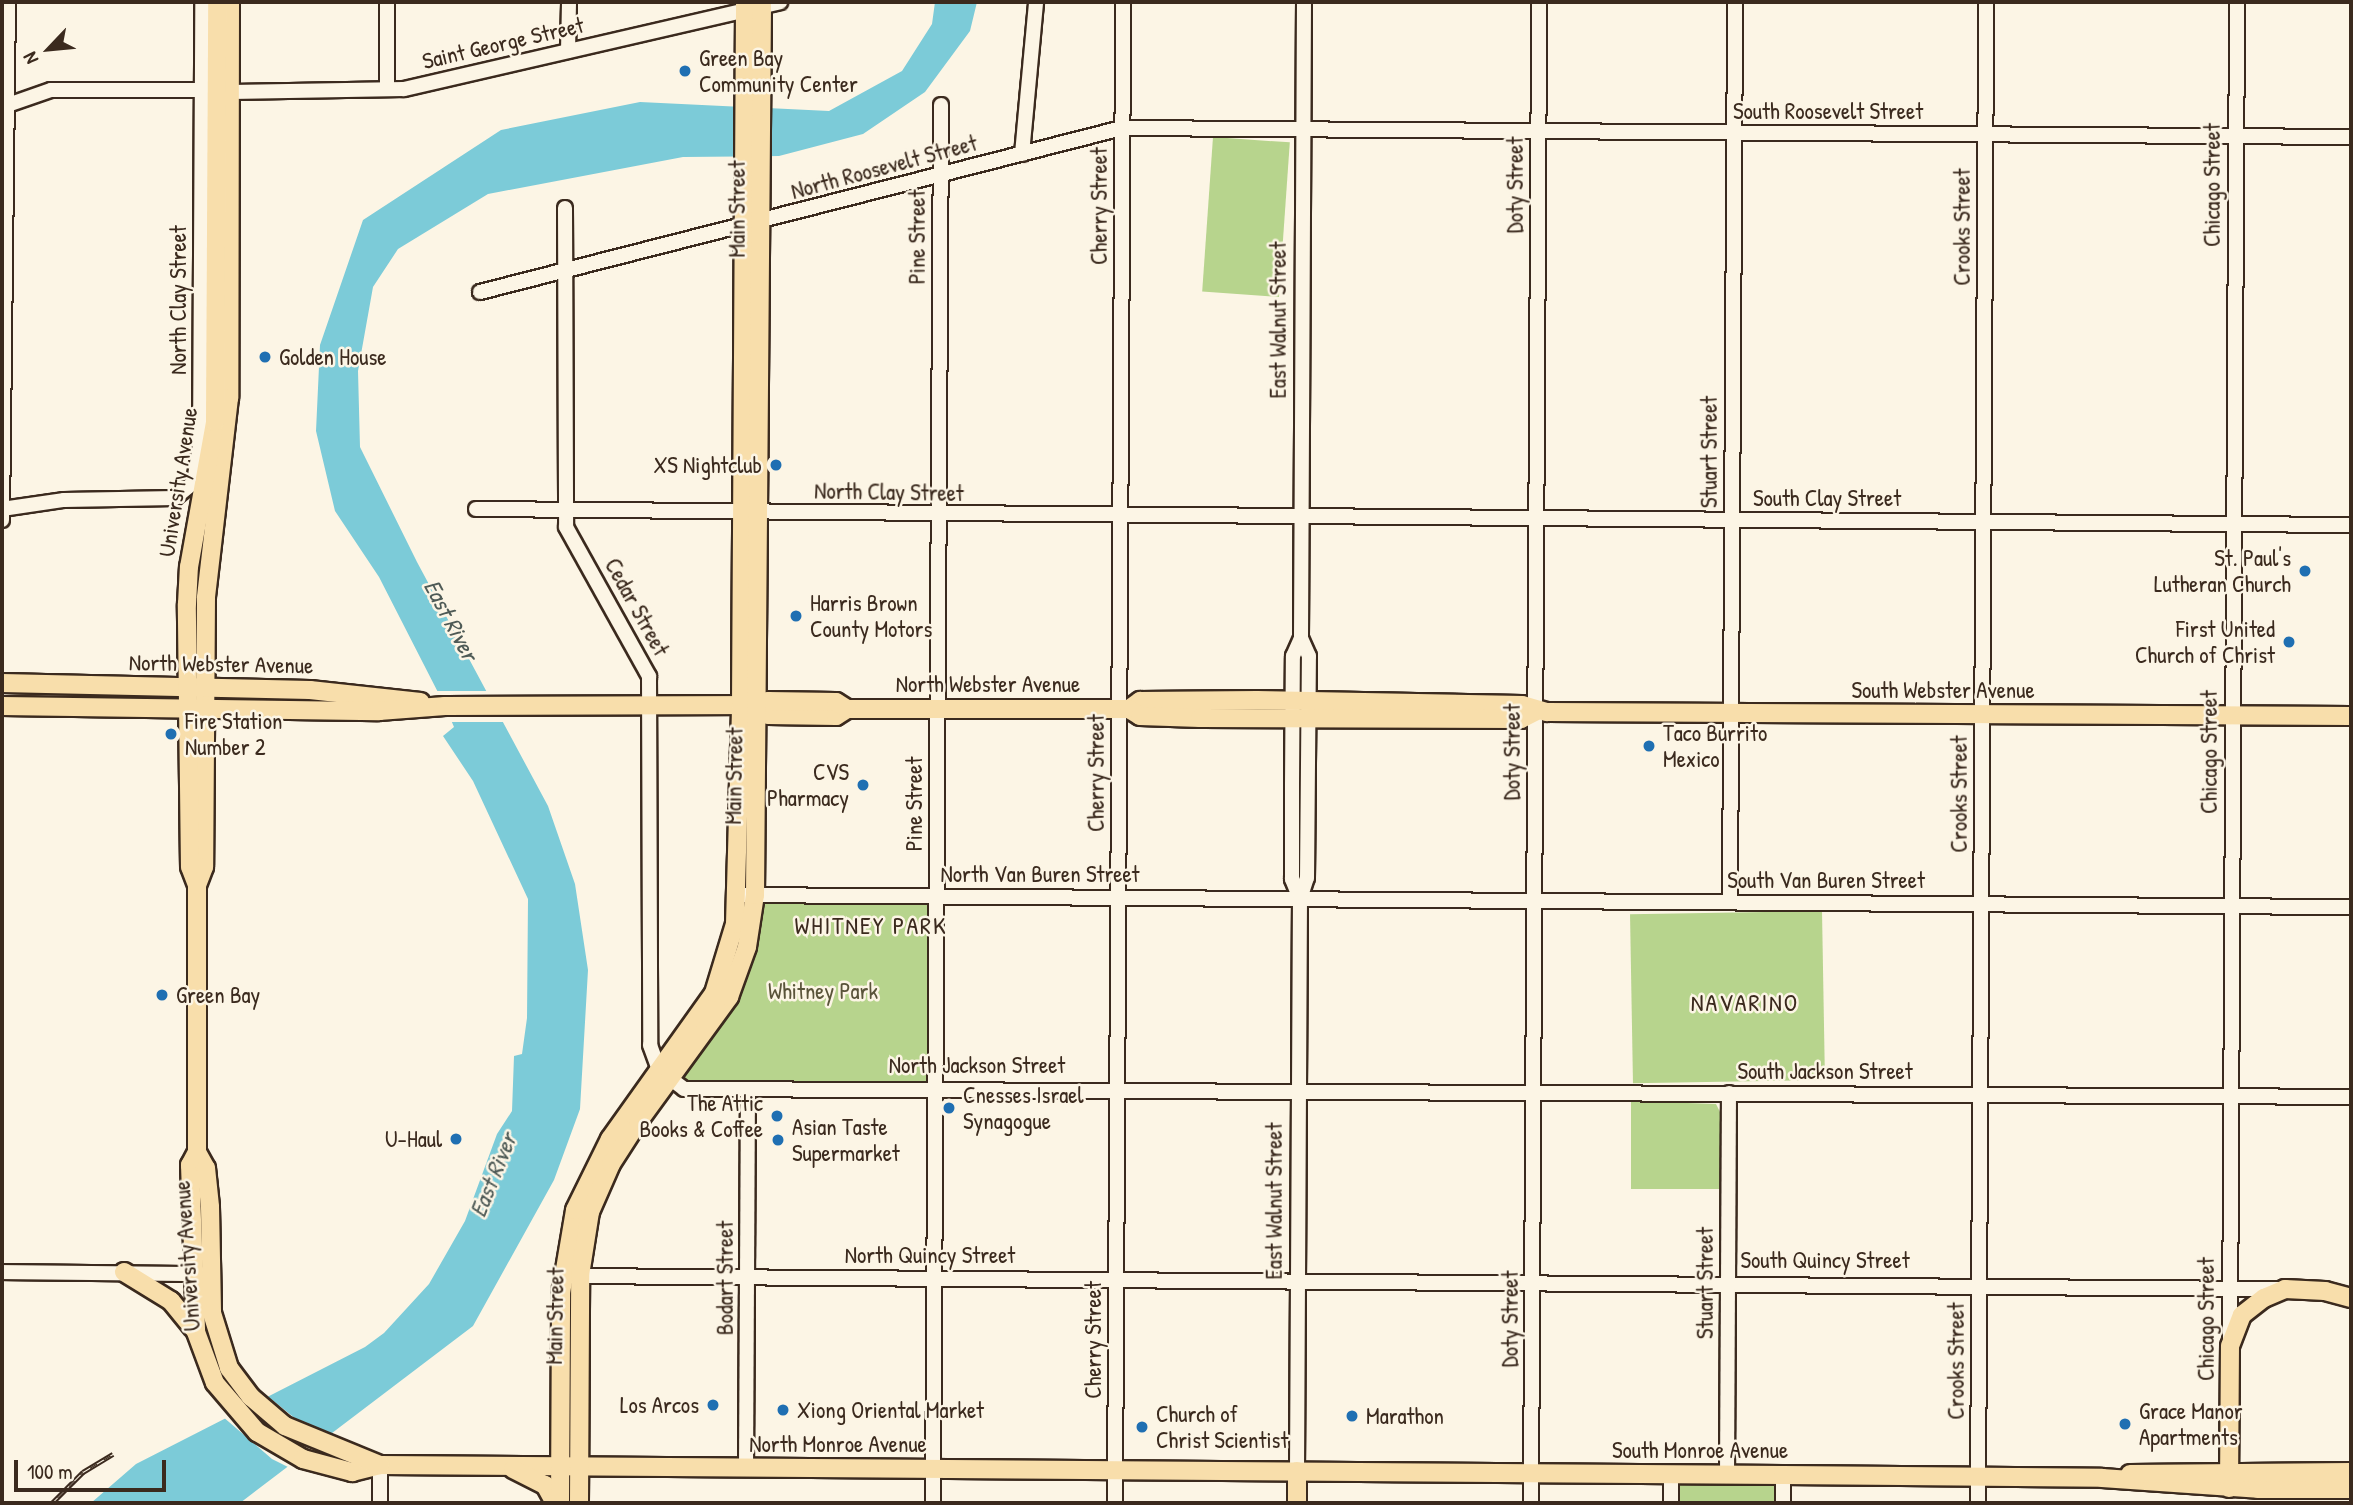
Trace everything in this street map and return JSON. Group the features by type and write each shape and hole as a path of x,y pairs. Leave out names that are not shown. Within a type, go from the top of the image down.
{"main road":[{"name":"University Avenue","path":"195,710 186,688 189,567 215,422 217,2"},
{"name":"University Avenue","path":"230,2 227,448 208,570 205,689 195,710 190,867 197,885 197,1152 206,1168 211,1207 196,1332 209,1371 231,1403 257,1432 303,1459 352,1472 380,1465"},
{"name":"Main Street","path":"579,1503 570,1466 571,1276 585,1229 597,1193 611,1164 663,1074 729,997 747,947 750,705 759,513 762,224 753,157 754,5"},
{"name":"Main Street","path":"750,705 740,513 743,228 753,157"},
{"name":"North Webster Avenue","path":"2,683 310,690 401,698 437,706"},
{"name":"North Webster Avenue","path":"2,706 379,711 437,706 750,705 768,715 836,716 847,709 1124,709 1140,701 1300,710"},
{"name":"South Webster Avenue","path":"1300,710 1521,719 1535,712 2351,716"},
{"path":"124,1272 171,1301 196,1332"},
{"name":"University Avenue","path":"201,1274 215,1333 229,1368 246,1392 285,1426 323,1445 356,1452 380,1465"},
{"path":"2230,1346 2242,1315 2263,1298 2285,1290"},
{"name":"South Quincy Street","path":"2285,1290 2325,1291"},
{"path":"2325,1291 2351,1298"},
{"name":"Chicago Street","path":"2229,1487 2230,1346"},
{"name":"North Monroe Avenue","path":"380,1465 1297,1471"},
{"path":"506,1466 545,1485 558,1503"},
{"name":"Main Street","path":"558,1503 570,1466"},
{"name":"South Monroe Avenue","path":"1297,1471 1978,1478 2102,1478 2162,1471 2229,1487 2351,1489"},
{"name":"East Walnut Street","path":"1297,1471 1297,1503"},
{"name":"South Monroe Avenue","path":"2229,1487 2351,1472"}],"street":[{"path":"2,520 4,106 8,2"},
{"name":"North Clay Street","path":"2,509 64,500 175,498 194,482 200,446 202,2"},
{"path":"387,2 387,89"},
{"path":"568,51 569,2"},
{"name":"Saint George Street","path":"231,92 404,89 754,5 780,2"},
{"path":"1023,154 1036,2"},
{"name":"Cherry Street","path":"1115,1503 1118,897 1124,709 1120,516 1122,2"},
{"name":"East Walnut Street","path":"1297,1471 1300,899 1292,879 1300,710 1293,656 1301,638 1304,2"},
{"name":"Doty Street","path":"1531,1503 1539,2"},
{"name":"Stuart Street","path":"1730,902 1735,2"},
{"name":"Crooks Street","path":"1978,1503 1986,2"},
{"name":"Chicago Street","path":"2230,1346 2237,2"},
{"path":"4,106 51,90 202,90"},
{"name":"Pine Street","path":"933,1503 941,105"},
{"name":"North Roosevelt Street","path":"480,292 762,224 1122,128 1304,130"},
{"name":"South Roosevelt Street","path":"1304,130 2351,137"},
{"name":"Cedar Street","path":"565,208 566,527 649,676 650,1045 663,1074"},
{"name":"North Clay Street","path":"476,509 566,512 1302,517"},
{"name":"South Clay Street","path":"1302,517 2351,525"},
{"name":"North Van Buren Street","path":"746,895 1300,899"},
{"name":"South Van Buren Street","path":"1300,899 2351,907"},
{"name":"North Jackson Street","path":"663,1074 684,1089 935,1087 1299,1090"},
{"name":"Bodart Street","path":"746,1468 748,1089"},
{"name":"South Jackson Street","path":"1299,1090 2351,1097"},
{"name":"Stuart Street","path":"1727,1474 1729,1093"},
{"path":"2,1272 201,1274"},
{"name":"North Quincy Street","path":"571,1276 1298,1281"},
{"name":"South Quincy Street","path":"1298,1281 1979,1285 2285,1290"},
{"name":"South Quincy Street","path":"2325,1291 2351,1291"},
{"path":"380,1465 380,1503"},
{"path":"1671,1474 1671,1503"},
{"path":"1783,1475 1783,1503"}],"green space":[{"path":"1213,137 1290,142 1279,297 1202,292"},
{"name":"Whitney Park","path":"750,895 936,896 935,1087 748,1089 670,1081 707,1012"},
{"path":"1822,911 1825,1080 1633,1083 1630,914"},
{"path":"1631,1101 1716,1104 1720,1112 1720,1189 1631,1189"},
{"path":"1671,1474 1783,1476 1783,1503 1670,1503"}],"water":[{"name":"East River","path":"935,2 977,2 970,31 925,92 863,134 779,156 683,157 488,194 398,249 373,287 358,371 360,447 417,562 548,806 575,884 588,970 580,1109 554,1180 473,1326 240,1503 91,1503 136,1464 365,1347 384,1333 429,1284 465,1221 497,1134 512,1111 514,1056 522,1054 527,1018 528,899 473,781 443,736 454,727 445,706 379,577 335,511 316,431 320,345 363,220 501,130 640,102 829,111 902,71 932,24"}],"pier":[{"path":"433,691 490,691 507,722 448,722"},
{"path":"265,1394 297,1420 335,1435 290,1468 272,1459 222,1416"}],"railway":[{"path":"52,1503 83,1472 113,1454"}],"place":[{"name":"Green Bay Community Center","path":"685,71"},
{"name":"Golden House","path":"265,357"},
{"name":"XS Nightclub","path":"776,465"},
{"name":"St. Paul's Lutheran Church","path":"2305,571"},
{"name":"Harris Brown County Motors","path":"796,616"},
{"name":"First United Church of Christ","path":"2289,642"},
{"name":"Fire Station Number 2","path":"171,734"},
{"name":"Taco Burrito Mexico","path":"1649,746"},
{"name":"CVS Pharmacy","path":"863,785"},
{"name":"Green Bay","path":"162,995"},
{"name":"Cnesses Israel Synagogue","path":"949,1108"},
{"name":"The Attic Books & Coffee","path":"777,1116"},
{"name":"U-Haul","path":"456,1139"},
{"name":"Asian Taste Supermarket","path":"778,1140"},
{"name":"Los Arcos","path":"713,1405"},
{"name":"Xiong Oriental Market","path":"783,1410"},
{"name":"Marathon","path":"1352,1416"},
{"name":"Grace Manor Apartments","path":"2125,1424"},
{"name":"Church of Christ Scientist","path":"1142,1427"}],"district":[{"name":"WHITNEY PARK","path":"871,926"},
{"name":"NAVARINO","path":"1745,1003"}]}
